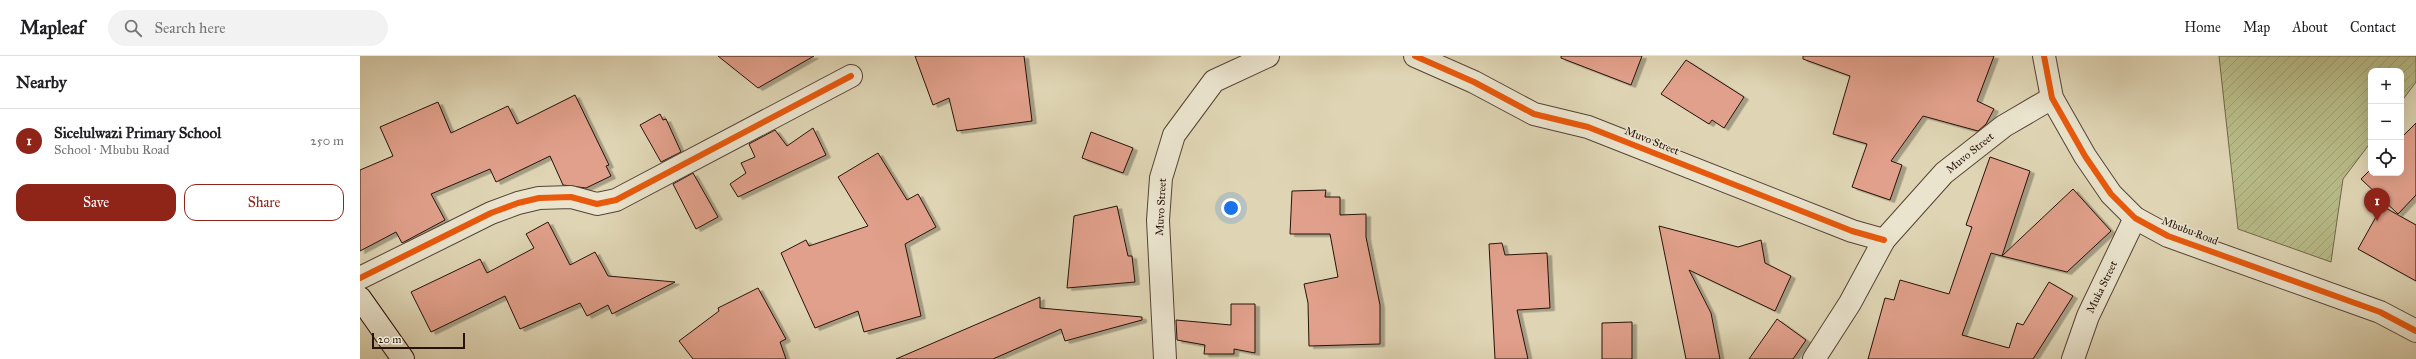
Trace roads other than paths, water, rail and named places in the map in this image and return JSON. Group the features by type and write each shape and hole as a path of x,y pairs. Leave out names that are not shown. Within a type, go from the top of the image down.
{"street":[{"name":"Muvo Street","path":"1165,359 1158,220 1161,178 1174,135 1214,81 1268,56"},
{"name":"Muvo Street","path":"1415,56 1474,82 1534,114 1588,127 1852,231 1884,240"},
{"name":"Mbubu Road","path":"2044,56 2052,98 2085,156 2111,194 2135,218 2168,236 2380,312 2416,331"},
{"path":"360,278 491,213 518,203 539,198 571,197 597,204 616,200 851,76"},
{"name":"Muvo Street","path":"1814,359 1850,303 1884,240 1944,173 2004,126 2052,98"},
{"name":"Muka Street","path":"2073,359 2088,316 2135,218"},
{"path":"360,298 402,359"}],"place":[{"name":"Sicelulwazi Primary School","path":"2377,221"}]}
